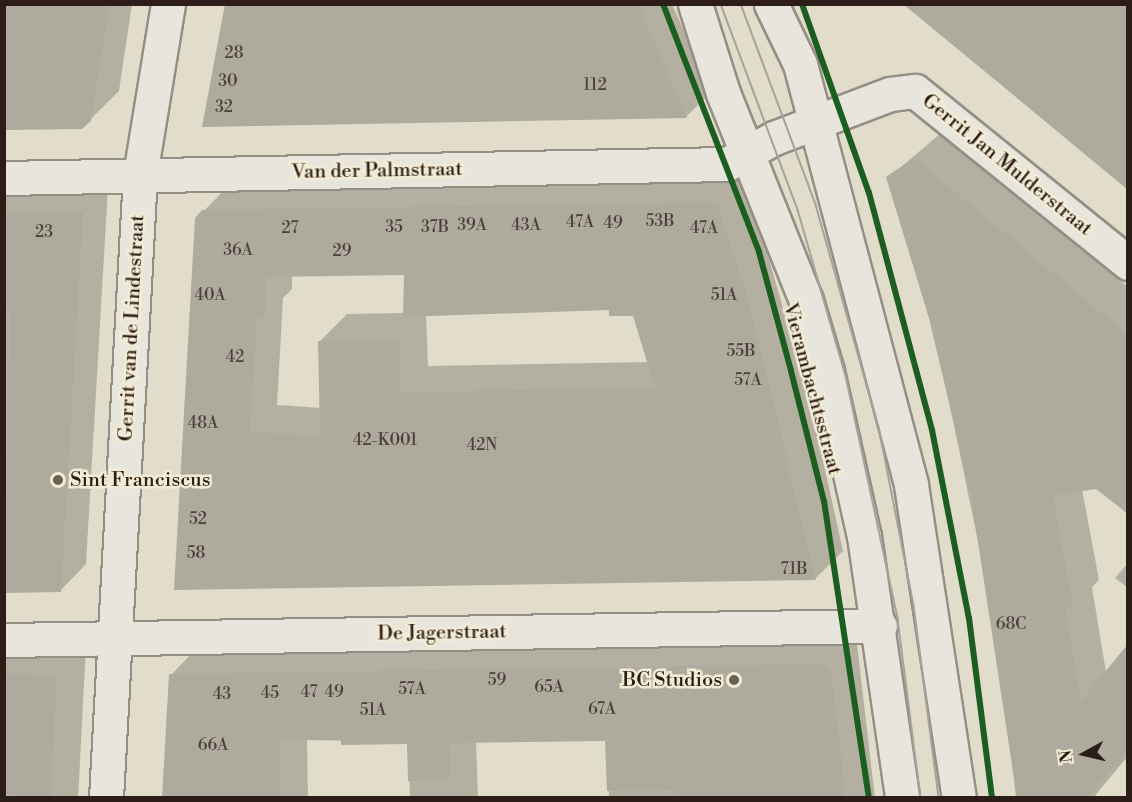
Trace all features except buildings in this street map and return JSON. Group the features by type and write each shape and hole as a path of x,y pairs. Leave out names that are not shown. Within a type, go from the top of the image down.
{"street":[{"name":"Gerrit van de Lindestraat","path":"106,798 140,174 168,4"},
{"name":"Vierambachtsstraat","path":"695,4 746,153 818,341 848,455 880,626 902,798"},
{"path":"771,4 800,64 817,122 911,485 958,798"},
{"name":"Gerrit Jan Mulderstraat","path":"746,153 890,94 915,91 1128,263"},
{"name":"Van der Palmstraat","path":"4,178 696,166 727,164 746,153"},
{"name":"De Jagerstraat","path":"4,640 880,626"}],"tram line":[{"path":"721,4 798,210 846,376 898,619 921,798"},
{"path":"741,4 816,205 879,427 914,605 939,798"}],"cycle path":[{"path":"663,4 759,252 791,371 824,501 869,798"},
{"path":"802,4 869,193 932,430 969,618 992,798"}],"place":[{"name":"Sint Franciscus","path":"58,480"},
{"name":"BC Studios","path":"734,680"}]}
